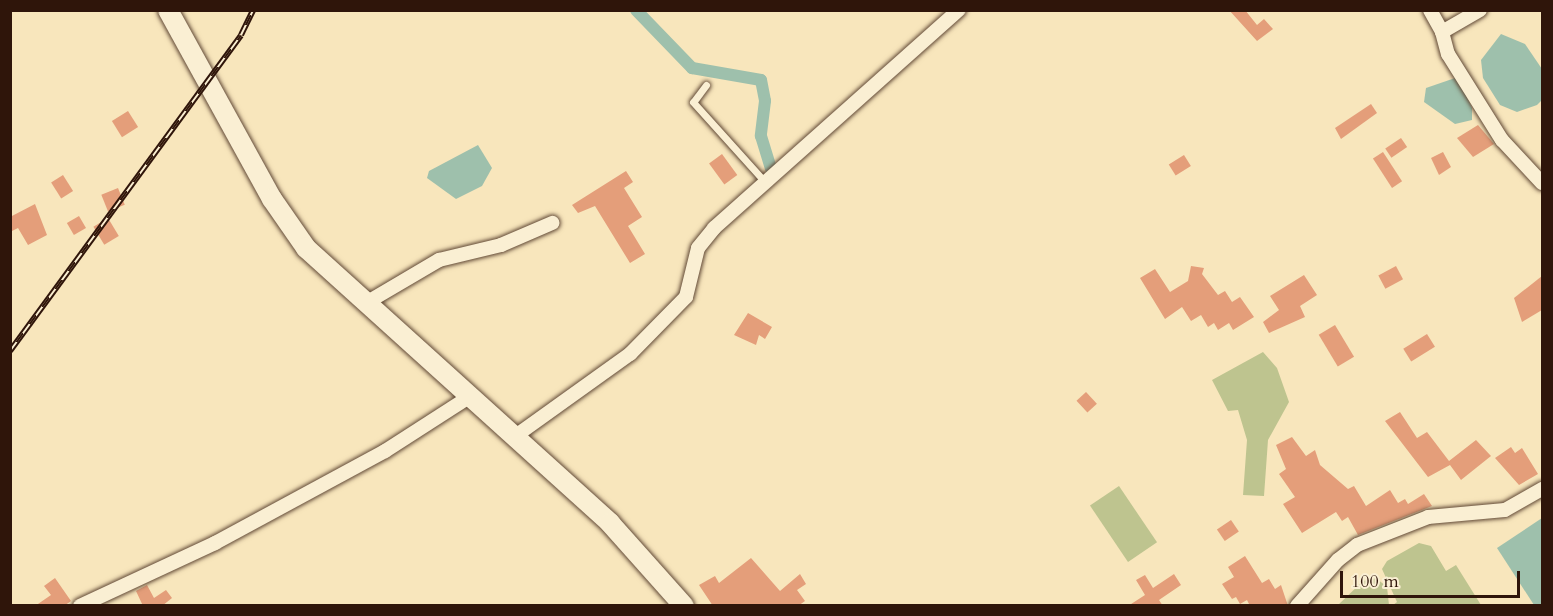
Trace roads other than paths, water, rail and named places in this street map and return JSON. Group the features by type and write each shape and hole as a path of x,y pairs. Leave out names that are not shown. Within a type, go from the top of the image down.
{"street":[{"path":"168,10 272,199 306,248 610,523 684,606"},
{"path":"514,437 630,354 686,297 698,248 770,179 959,10"},
{"path":"1430,10 1442,32 1453,69 1475,102 1542,183"},
{"path":"1442,32 1480,10"},
{"path":"366,303 439,260 501,244 552,223"},
{"path":"80,606 215,543 385,451 469,397"},
{"path":"1297,606 1338,560 1357,545 1428,517 1505,510 1542,489"}],"lane":[{"path":"706,85 693,102 770,179"}],"waterway":[{"path":"636,10 692,68 761,80 765,101 761,136 771,169"}],"railway":[{"path":"10,351 241,35 253,10"}]}
